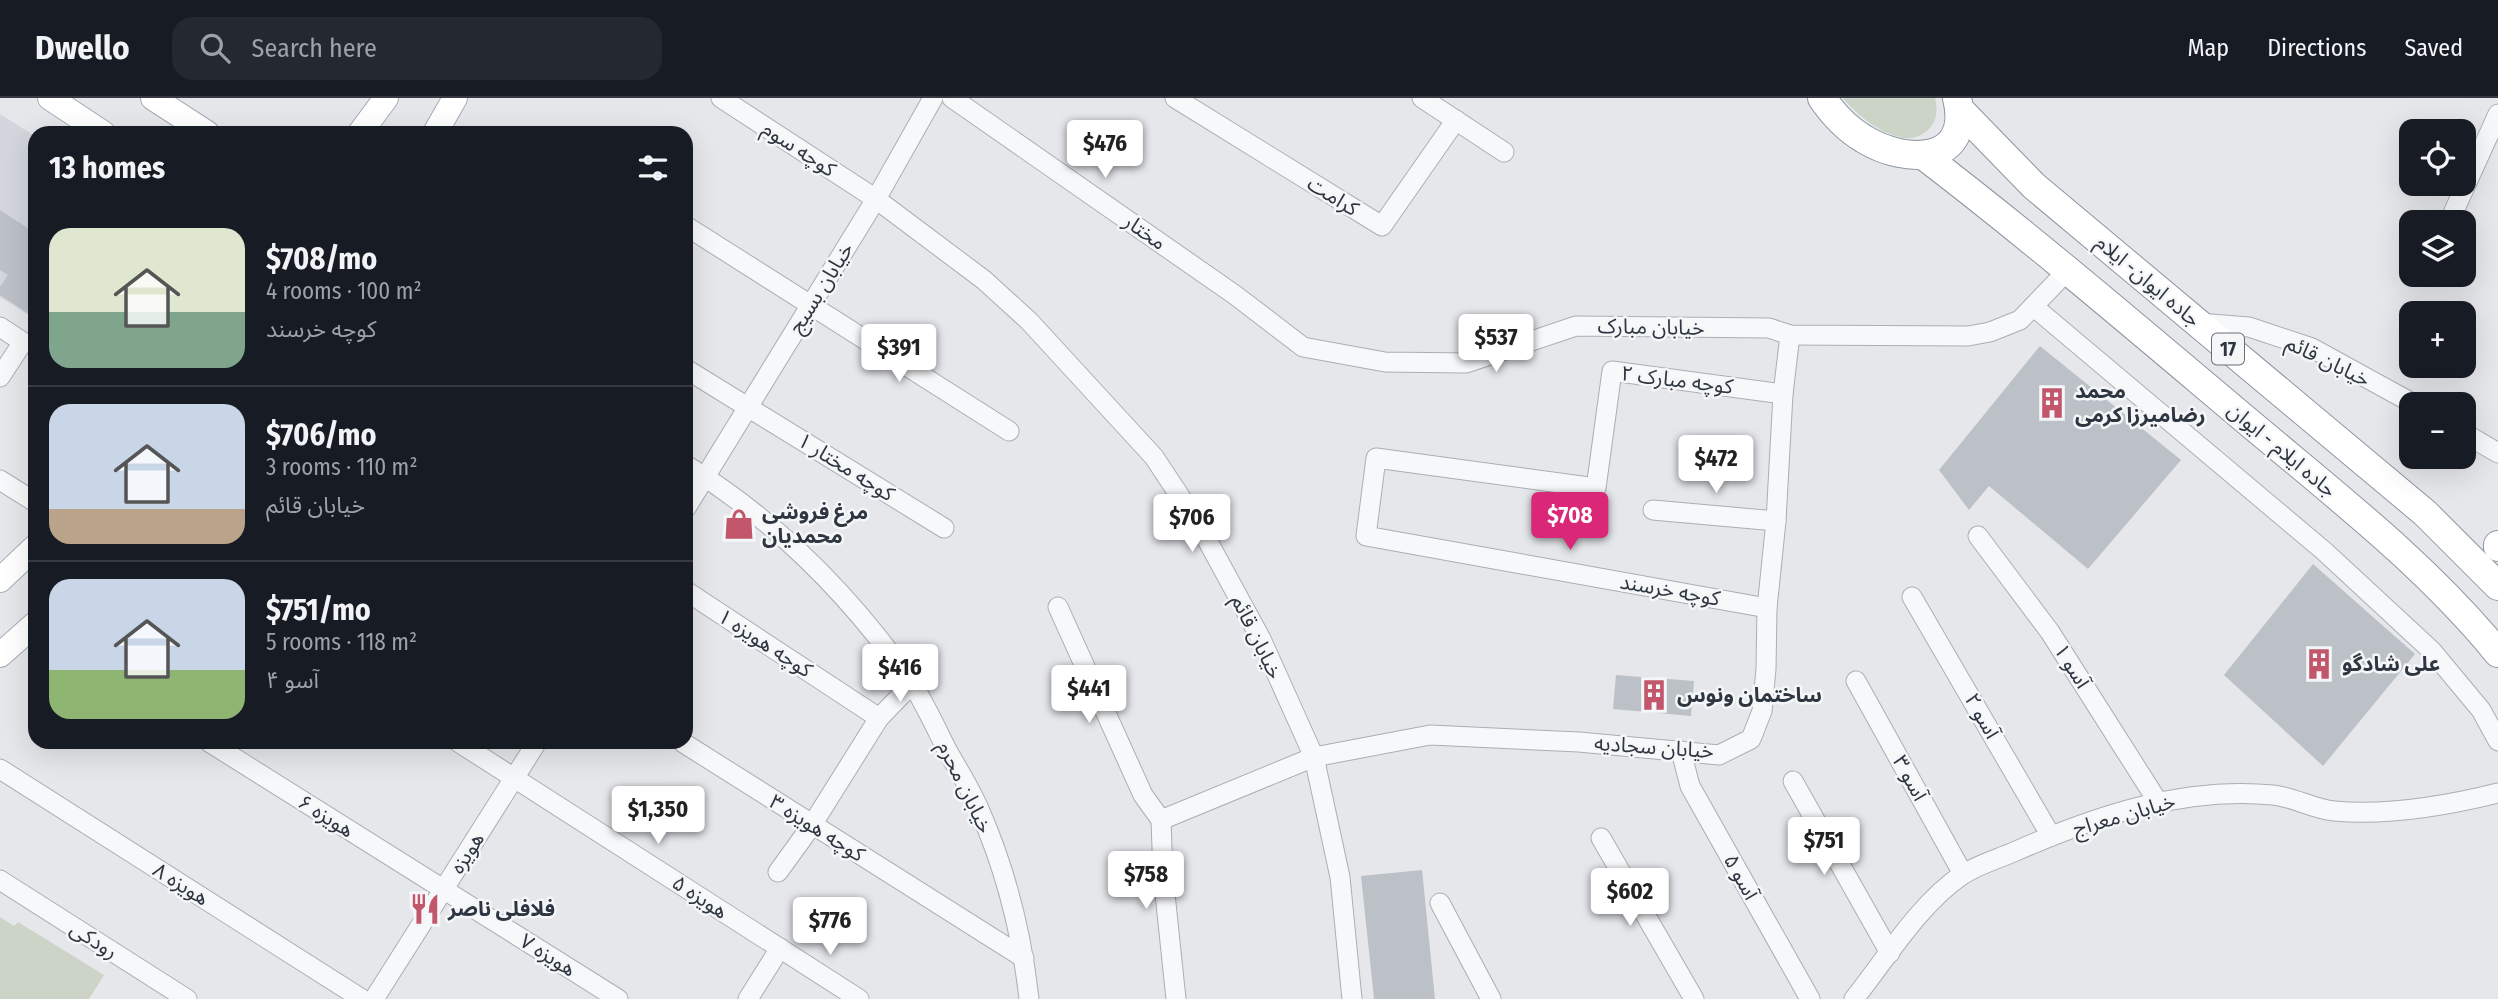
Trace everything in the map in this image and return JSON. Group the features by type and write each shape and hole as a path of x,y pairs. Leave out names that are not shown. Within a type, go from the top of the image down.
{"highway":[{"name":"17","path":"1822,98 1839,118 1865,140 1895,152 1923,155 1935,154 1952,142 1958,133 1959,104"},
{"name":"جاده ایوان- ایلام","path":"1959,104 2034,186 2425,513 2498,586"},
{"name":"جاده ایلام - ایوان","path":"1923,155 2017,227 2403,552 2467,615 2498,653"}],"main road":[{"path":"50,98 92,126"},
{"path":"153,98 196,126"},
{"path":"365,126 386,98"},
{"path":"439,126 455,98"},
{"path":"4,571 28,552"},
{"path":"0,654 28,630"}],"street":[{"name":"کوچه سوم","path":"722,98 876,200"},
{"name":"خیابان بسیج","path":"705,477 876,200 933,98"},
{"name":"مختار","path":"952,98 1235,295"},
{"name":"کرامت","path":"1175,98 1382,226 1456,120"},
{"path":"1422,98 1504,152"},
{"path":"2454,210 2498,114"},
{"name":"خیابان قائم","path":"876,200 984,280 1029,321 1154,457 1199,525 1261,639 1314,757 1340,877 1352,999"},
{"path":"693,230 1009,431"},
{"name":"خیابان مبارک","path":"1235,295 1303,347 1385,362 1466,363 1576,326 1769,328 1790,335 1968,336 1990,332 2020,320 2068,270"},
{"path":"2034,307 2324,551 2432,651 2481,710 2498,741"},
{"name":"خیابان قائم","path":"2197,323 2249,327 2312,348 2399,396"},
{"path":"0,327 23,342 0,377"},
{"name":"خیابان سجادیه","path":"1161,820 1314,757 1430,735 1499,737 1719,755 1751,739 1762,711 1767,608 1790,335"},
{"name":"کوچه مبارک ۲","path":"1366,536 1376,458 1596,488 1612,371 1783,394"},
{"name":"کوچه مختار ۱","path":"693,373 944,528"},
{"path":"2476,440 2498,453"},
{"name":"خیابان محرم","path":"693,469 749,508 815,567 876,635 912,684 979,807 998,857 1024,958 1028,999"},
{"path":"693,497 705,477"},
{"path":"0,480 28,498"},
{"path":"1653,510 1776,521"},
{"name":"کوچه خرسند","path":"1366,536 1767,608"},
{"name":"آسو ۱","path":"1978,536 2050,632 2158,802"},
{"name":"کوچه هویزه ۱","path":"693,596 880,718"},
{"name":"آسو ۲","path":"1912,597 2052,836"},
{"path":"1058,607 1143,795 1161,820 1163,876 1176,999"},
{"name":"آسو ۳","path":"1856,681 1963,874"},
{"path":"778,872 812,825 880,718 912,684"},
{"name":"هویزه ۶","path":"220,749 444,889"},
{"name":"هویزه ۵","path":"469,749 859,999"},
{"name":"هویزه","path":"374,999 533,749"},
{"name":"کوچه هویزه ۳","path":"693,749 1024,958"},
{"name":"آسو ۵","path":"1681,751 1690,786 1810,999"},
{"name":"هویزه ۸","path":"0,769 362,999"},
{"path":"1793,781 1890,953"},
{"name":"خیابان معراج","path":"1854,999 1926,906 1963,874 2052,836 2158,802 2211,794 2275,795 2332,811 2384,812 2472,800 2498,793"},
{"path":"1601,838 1694,999"},
{"name":"رودکی","path":"0,880 187,999"},
{"name":"هویزه ۷","path":"444,889 618,999"},
{"path":"1440,902 1491,999"},
{"path":"748,999 780,948"}],"shaded area":[{"path":"0,114 28,132 28,315 0,297"}],"green space":[{"path":"1843,98 1935,98 1936,115 1929,129 1919,136 1895,136 1860,115"},
{"path":"0,917 14,926 18,922 104,975 89,999 0,999"}],"building":[{"path":"0,210 28,228 28,313 0,295 0,287 8,275 0,270"},
{"name":"محمد رضامیرزا کرمی","path":"2040,346 2181,460 2088,569 1989,486 1969,510 1939,470"},
{"name":"علی شادگو","path":"2313,564 2415,654 2323,766 2224,675"},
{"name":"ساختمان ونوس","path":"1616,675 1694,681 1691,716 1613,709"},
{"path":"1422,870 1435,999 1374,999 1361,876"}],"place":[{"name":"محمد رضامیرزا کرمی","path":"2052,403"},
{"name":"مرغ فروشی محمدیان","path":"739,524"},
{"name":"علی شادگو","path":"2319,664"},
{"name":"ساختمان ونوس","path":"1654,695"},
{"name":"فلافلی ناصر","path":"425,909"}]}
